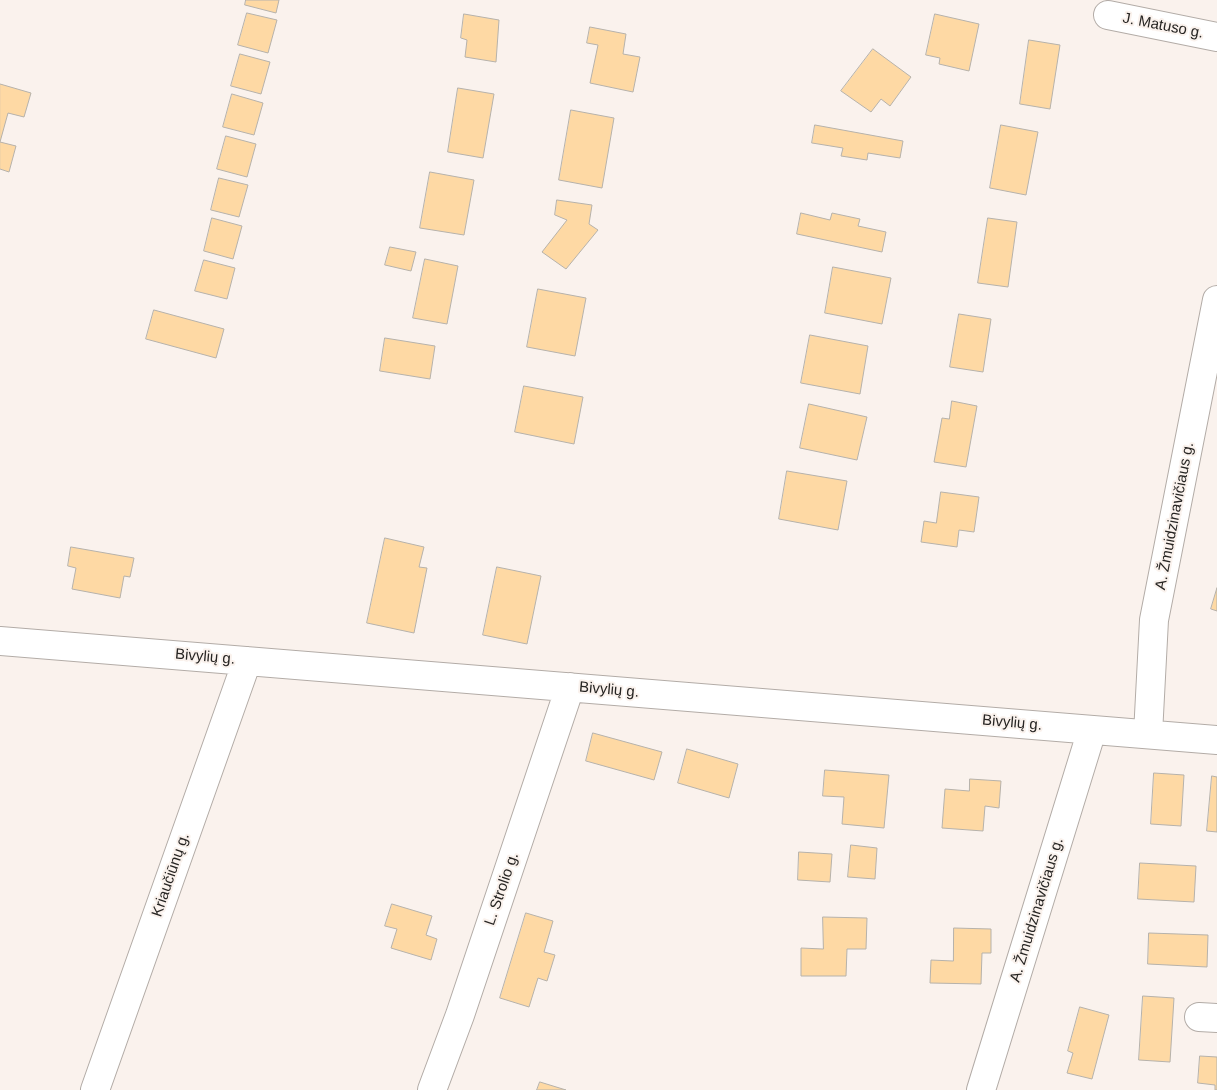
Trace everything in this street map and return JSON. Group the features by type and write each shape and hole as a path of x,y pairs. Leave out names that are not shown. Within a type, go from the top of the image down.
{"street":[{"name":"J. Matuso g.","path":"1108,15 1217,37"},
{"name":"A. Žmuidzinavičiaus g.","path":"1148,734 1154,620 1217,300"},
{"name":"Bivylių g.","path":"0,641 1217,740"},
{"name":"Kriaučiūnų g.","path":"94,1090 246,661"},
{"name":"L. Strolio g.","path":"432,1090 460,1015 570,687"},
{"name":"A. Žmuidzinavičiaus g.","path":"981,1090 1092,730"}],"building":[{"path":"246,0 279,0 276,13 245,5"},
{"path":"247,13 277,20 268,53 238,45"},
{"path":"464,14 499,20 496,62 465,57 467,40 461,38"},
{"path":"935,14 979,24 969,71 939,64 940,58 926,55"},
{"path":"590,27 626,34 623,54 640,57 633,92 590,83 598,45 587,43"},
{"path":"1029,40 1060,45 1050,109 1020,104"},
{"path":"873,49 911,77 890,106 881,99 871,112 841,91"},
{"path":"240,54 270,62 261,94 231,86"},
{"path":"0,84 31,93 24,117 8,113 0,142"},
{"path":"458,88 494,94 483,158 448,152"},
{"path":"232,94 263,103 254,135 223,127"},
{"path":"571,110 614,118 602,188 559,180"},
{"path":"815,125 903,141 900,158 868,153 867,160 841,156 843,148 812,143"},
{"path":"1001,125 1038,132 1026,195 990,188"},
{"path":"226,136 256,144 247,177 217,169"},
{"path":"0,142 16,146 9,172 0,169"},
{"path":"430,172 474,180 464,235 420,228"},
{"path":"219,178 248,185 239,217 211,210"},
{"path":"557,200 592,205 589,224 598,230 566,269 542,252 567,220 555,215"},
{"path":"801,213 830,220 832,213 860,219 858,226 886,232 882,252 797,234"},
{"path":"212,218 242,226 233,259 204,251"},
{"path":"988,218 1017,222 1008,287 978,283"},
{"path":"390,247 416,252 411,271 385,265"},
{"path":"425,259 458,266 447,324 413,318"},
{"path":"204,260 235,268 227,299 195,291"},
{"path":"833,267 891,278 882,324 825,313"},
{"path":"538,289 586,298 575,356 527,347"},
{"path":"154,310 224,329 216,358 146,339"},
{"path":"959,314 991,319 983,372 950,367"},
{"path":"810,335 868,346 860,394 801,383"},
{"path":"385,338 435,346 430,379 380,371"},
{"path":"524,386 583,397 574,444 515,432"},
{"path":"952,401 977,406 966,467 934,462 942,418 949,419"},
{"path":"809,404 867,417 857,460 800,448"},
{"path":"787,471 847,481 838,530 779,519"},
{"path":"941,492 979,497 974,532 959,530 957,547 921,542 924,521 936,523"},
{"path":"385,538 424,547 419,567 427,568 414,633 367,623"},
{"path":"71,547 134,558 130,577 124,576 120,598 72,589 76,568 68,566"},
{"path":"497,567 541,576 527,644 483,635"},
{"path":"1217,588 1217,611 1211,609"},
{"path":"593,733 662,752 654,780 586,761"},
{"path":"687,749 738,764 729,798 678,783"},
{"path":"825,770 889,775 884,828 842,824 844,797 823,796"},
{"path":"1154,773 1184,775 1181,826 1151,824"},
{"path":"1212,776 1217,777 1217,832 1207,831"},
{"path":"970,779 1001,781 999,808 985,806 983,831 942,828 945,789 969,791"},
{"path":"851,845 877,848 875,879 848,877"},
{"path":"799,852 832,854 830,882 798,880"},
{"path":"1140,863 1196,866 1194,902 1138,899"},
{"path":"392,904 432,916 426,935 437,939 431,960 391,948 397,929 385,926"},
{"path":"526,913 553,921 544,952 555,955 547,981 538,978 529,1007 500,998"},
{"path":"823,917 867,918 866,949 847,949 846,976 801,976 801,948 823,949"},
{"path":"954,928 991,929 991,953 982,953 981,984 930,983 931,960 953,961"},
{"path":"1149,933 1208,935 1207,967 1148,964"},
{"path":"1143,996 1174,998 1170,1062 1139,1060"},
{"path":"1080,1007 1109,1015 1092,1079 1067,1073 1073,1053 1068,1051"},
{"path":"1200,1056 1217,1057 1217,1090 1215,1090 1215,1085 1198,1083"},
{"path":"540,1082 566,1090 537,1090"}]}
